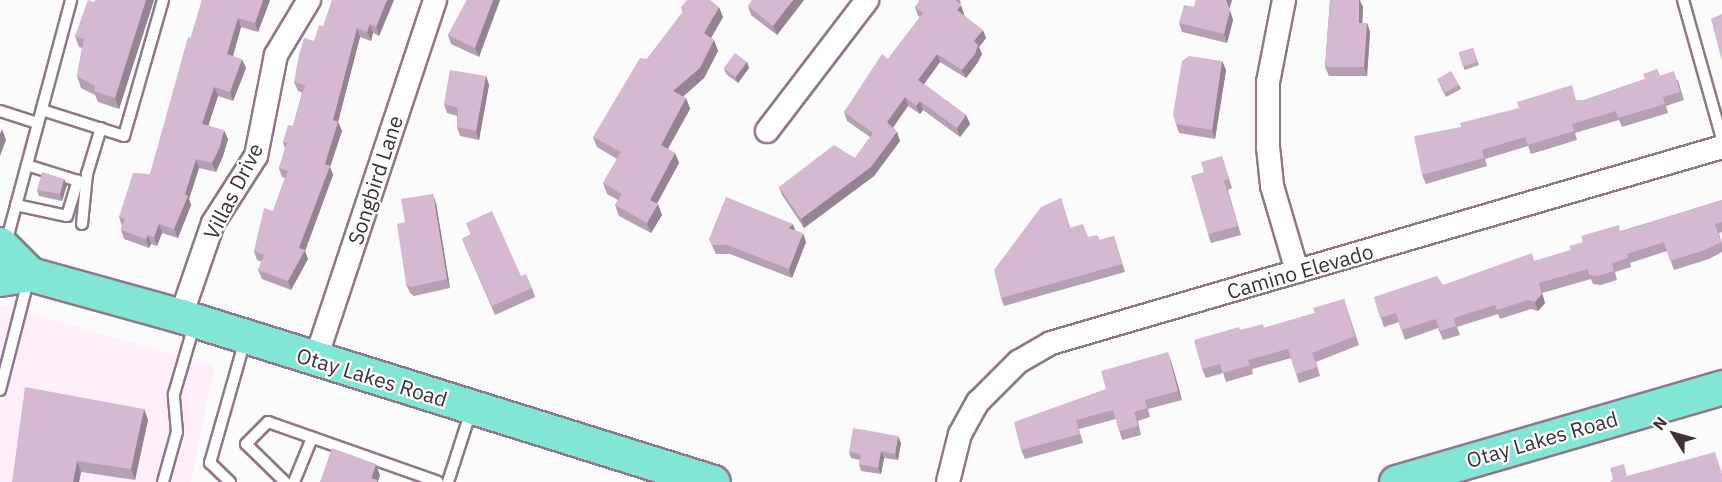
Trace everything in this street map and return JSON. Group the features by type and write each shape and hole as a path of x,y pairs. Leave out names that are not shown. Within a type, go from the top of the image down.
{"main road":[{"path":"3,245 15,277"},
{"name":"Otay Lakes Road","path":"15,277 189,319 246,336 315,361 472,407 656,469 712,482"},
{"name":"Otay Lakes Road","path":"1396,482 1722,387"}],"street":[{"name":"Villas Drive","path":"189,319 213,223 256,156 276,55 309,0"},
{"name":"Songbird Lane","path":"315,361 435,0"},
{"path":"766,131 867,0"},
{"path":"1284,0 1268,82 1268,147 1272,186 1297,271"},
{"name":"Camino Elevado","path":"948,482 960,434 978,402 1003,374 1034,352 1070,337 1722,147"}],"lane":[{"path":"3,245 16,205 71,0"},
{"path":"42,110 124,136 164,0"},
{"path":"1683,0 1722,139"},
{"path":"0,111 38,123"},
{"path":"82,224 87,174 101,128"},
{"path":"16,205 67,216 78,181 27,165"},
{"path":"0,390 15,277"},
{"path":"163,482 177,432 174,394 189,319"},
{"path":"230,482 210,464 246,336"},
{"path":"448,482 472,407"},
{"path":"285,482 246,444 268,422 438,482"},
{"path":"294,482 312,438"}],"shaded area":[{"path":"0,305 214,366 191,482 0,482"}],"building":[{"path":"88,0 94,2 96,0 146,0 115,98 94,91 95,86 77,76 84,39 75,36"},
{"path":"202,0 263,0 255,23 238,18 227,54 242,59 230,92 214,87 202,124 224,130 220,147 212,163 196,159 185,194 188,196 174,229 159,224 154,237 148,235 146,239 121,230 125,219 119,217 133,173 150,174 188,37 191,38"},
{"path":"332,0 387,0 376,27 370,24 367,32 357,28 333,120 338,122 325,164 330,166 299,248 305,250 288,281 258,270 264,255 254,251 264,208 273,211 288,171 279,168 287,143 283,142 288,125 293,126 305,85 294,82 304,38 314,41 319,25 323,26"},
{"path":"467,0 493,0 475,48 448,35"},
{"path":"687,0 710,0 719,7 704,33 714,40 700,68 673,91 686,98 661,145 675,153 650,200 658,204 647,223 615,205 622,194 603,183 621,152 593,137 640,58 647,59 684,10 681,7"},
{"path":"752,0 793,0 773,26 748,6"},
{"path":"920,0 955,0 961,5 957,10 983,30 974,41 978,45 975,54 962,70 937,54 918,80 966,115 957,128 920,101 916,106 905,97 887,122 897,132 871,167 801,219 779,187 834,145 855,158 873,133 844,112 882,54 888,59 923,13 915,7"},
{"path":"1196,0 1226,0 1230,10 1224,34 1179,23 1184,5 1194,7"},
{"path":"1330,0 1359,0 1359,23 1367,23 1364,67 1325,67"},
{"path":"1722,14 1722,61 1711,19"},
{"path":"1473,48 1477,62 1463,67 1459,52"},
{"path":"735,53 747,62 736,77 724,68"},
{"path":"1189,56 1222,61 1212,130 1176,124 1173,115 1182,61"},
{"path":"1657,69 1659,76 1674,71 1680,92 1663,97 1665,104 1618,118 1616,111 1572,124 1574,131 1528,145 1525,137 1482,150 1484,158 1422,175 1414,136 1461,127 1460,123 1519,108 1517,102 1572,85 1576,100 1584,100 1645,79 1643,74"},
{"path":"450,70 486,76 476,131 457,127 458,108 444,104"},
{"path":"1451,71 1459,85 1445,93 1437,79"},
{"path":"1222,156 1229,179 1224,181 1238,226 1208,234 1191,176 1204,172 1201,162"},
{"path":"42,172 64,179 60,194 37,190"},
{"path":"433,194 447,279 411,287 406,284 397,224 405,222 401,199"},
{"path":"726,197 793,224 788,228 803,233 789,269 727,245 712,245 709,239"},
{"path":"1061,198 1069,228 1083,224 1088,237 1097,235 1100,240 1114,236 1122,264 1001,298 994,270 1041,207"},
{"path":"1722,200 1722,222 1715,224 1721,242 1705,250 1670,261 1664,242 1627,254 1628,258 1612,263 1614,271 1597,276 1589,275 1588,269 1539,283 1542,294 1535,302 1528,300 1497,310 1495,305 1454,318 1456,326 1440,331 1436,319 1401,330 1396,313 1380,318 1374,297 1437,276 1443,285 1532,253 1534,261 1571,250 1569,246 1583,242 1581,236 1619,225 1620,232"},
{"path":"492,211 521,276 526,274 532,288 492,306 462,239 472,234 466,223"},
{"path":"1344,299 1355,336 1312,353 1317,367 1296,374 1288,349 1248,360 1250,365 1223,373 1220,364 1202,369 1194,340 1239,327 1240,330 1263,324 1264,328 1315,313 1313,308"},
{"path":"1168,352 1178,391 1145,400 1147,408 1134,412 1138,426 1119,431 1113,410 1076,420 1080,434 1021,450 1014,422 1106,389 1101,371"},
{"path":"25,387 144,409 131,469 77,461 73,482 12,482"},
{"path":"853,428 898,436 895,454 881,451 878,468 859,464 861,454 849,452"},
{"path":"332,448 376,464 371,478 377,482 320,482"},
{"path":"1715,452 1722,474 1722,482 1610,482 1613,479 1610,468 1624,464 1627,476"}]}
